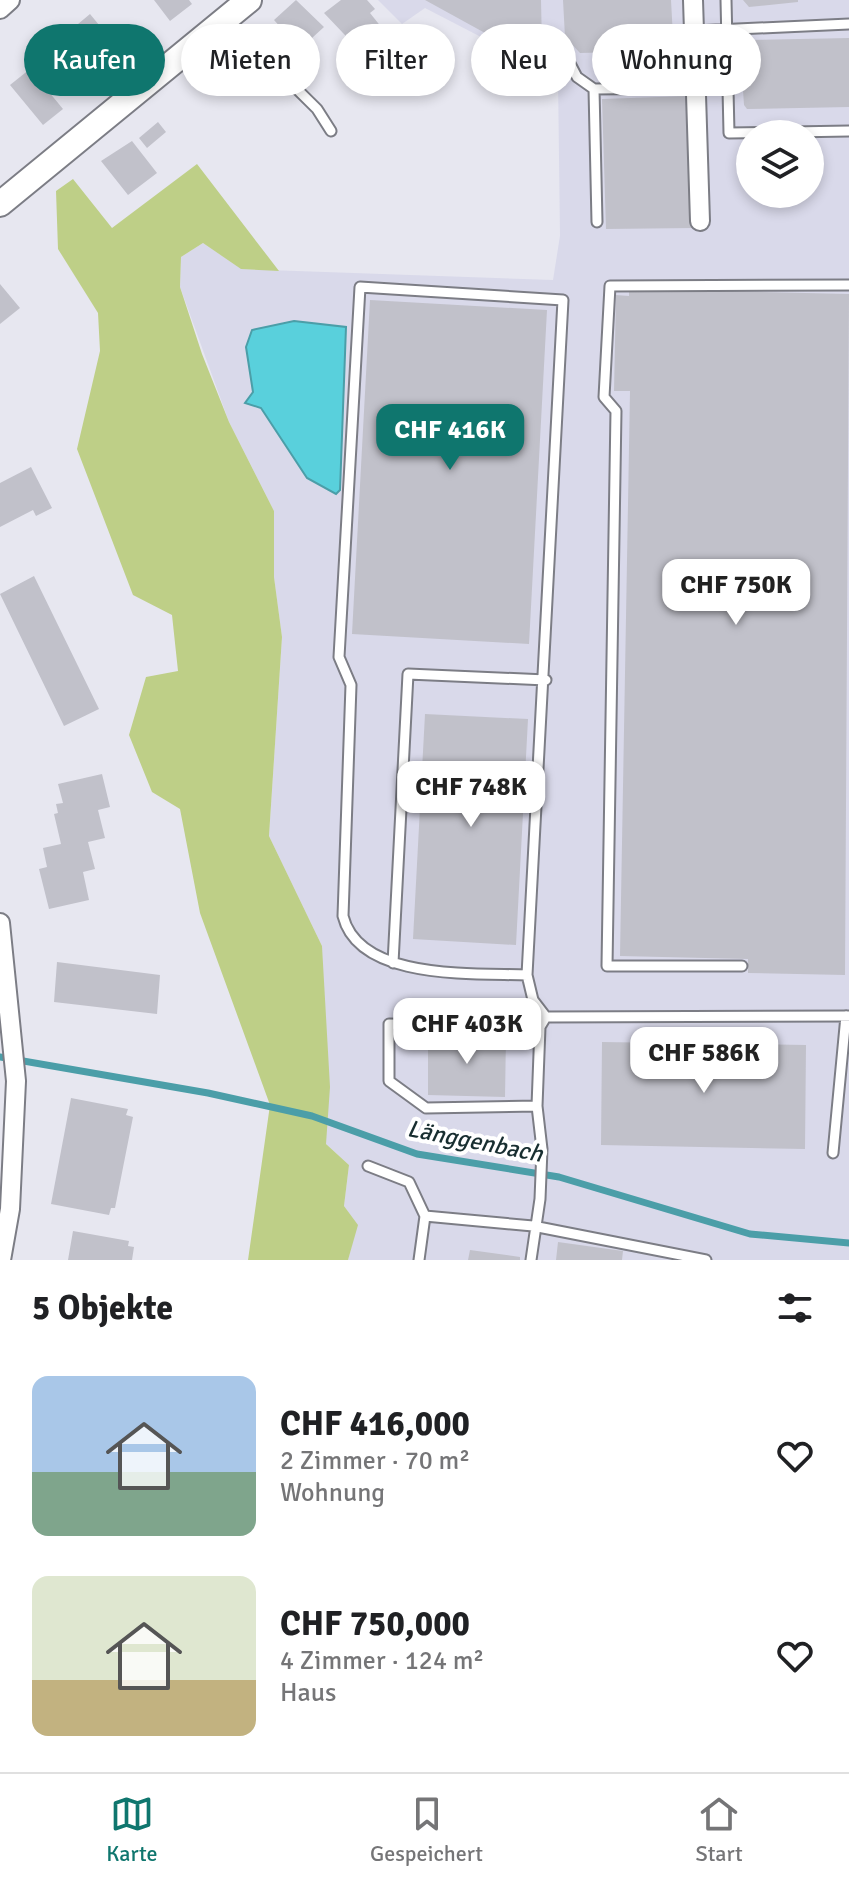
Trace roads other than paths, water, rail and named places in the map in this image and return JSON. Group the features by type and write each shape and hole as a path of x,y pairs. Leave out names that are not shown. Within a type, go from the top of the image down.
{"street":[{"path":"0,9 10,0"},
{"path":"0,204 249,0"},
{"path":"693,0 694,24"},
{"path":"698,96 700,221"},
{"path":"0,923 16,1081 10,1209 1,1260"}],"lane":[{"path":"726,0 727,24"},
{"path":"226,19 317,109 331,131"},
{"path":"761,28 849,24"},
{"path":"576,75 592,88"},
{"path":"594,96 597,222"},
{"path":"728,96 729,133 849,131"},
{"path":"742,966 607,966 616,411 604,397 610,286 849,285"},
{"path":"527,975 417,970 393,963 356,941 347,932 343,916 351,685 339,657 360,287 563,300 546,680 527,975 533,1000 546,1017"},
{"path":"393,963 408,674 546,680"},
{"path":"546,1017 848,1016 833,1153"},
{"path":"531,1260 533,1226 540,1199 542,1149 537,1106 540,1027 546,1017"},
{"path":"537,1106 426,1108 389,1081 389,1024 540,1027"},
{"path":"368,1166 409,1182 425,1216 419,1260"},
{"path":"425,1216 533,1226 660,1256 706,1260"}],"water":[{"path":"294,321 346,327 340,490 336,494 307,478 261,408 245,403 253,392 246,347 252,330"}],"waterway":[{"name":"Länggenbach","path":"0,1057 208,1093 312,1116 417,1154 559,1177 750,1234 849,1243"}]}
